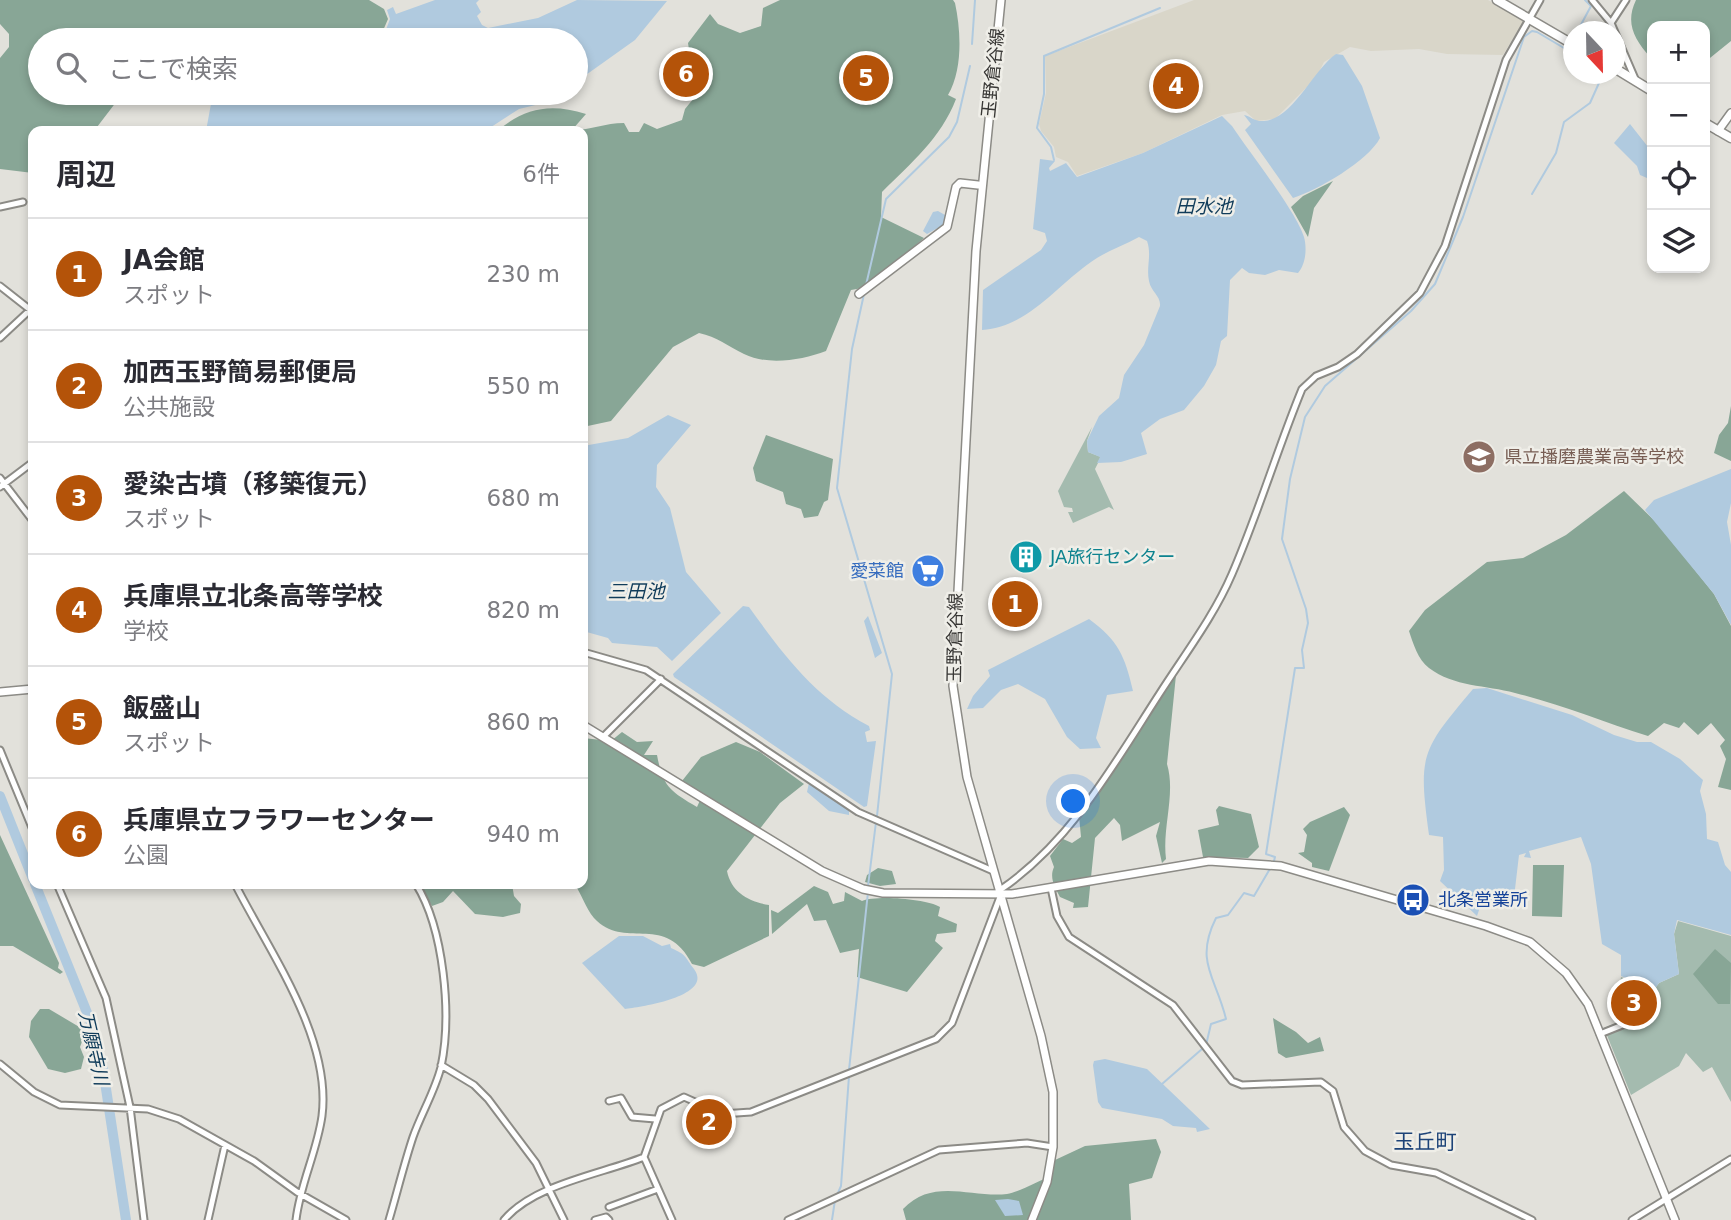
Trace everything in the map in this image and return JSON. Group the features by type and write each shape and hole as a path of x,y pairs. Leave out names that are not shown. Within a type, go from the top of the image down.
{"main road":[{"name":"玉野倉谷線","path":"1000,0 976,251 953,664 962,753 1054,1092 1053,1147 1047,1182 1032,1220"},
{"path":"1497,0 1563,39"},
{"path":"1626,76 1647,88"},
{"path":"1718,131 1731,113"},
{"path":"1710,126 1731,138"},
{"path":"859,294 947,227 956,187 960,183 978,185"},
{"path":"0,692 28,689"},
{"path":"588,728 821,871 863,889 922,895 1000,892 1051,888 1209,861 1262,862 1301,870 1530,942 1551,957 1572,980 1588,1004 1675,1220"}],"street":[{"path":"672,1220 644,1157 655,1119 661,1109 684,1097 722,1114 751,1112 936,1039 952,1023 999,907 1000,892 1045,855 1072,821 1125,750 1200,633 1232,575 1302,389 1316,376 1338,367 1357,354 1420,293 1445,246 1506,60 1540,0"},
{"path":"1592,0 1609,21"},
{"path":"1612,21 1626,0"},
{"path":"1626,58 1636,82"},
{"path":"0,207 23,202"},
{"path":"0,286 28,308"},
{"path":"0,338 28,314"},
{"path":"28,465 1,483 28,515"},
{"path":"588,653 628,663 661,678 858,812 995,872"},
{"path":"603,737 661,678"},
{"path":"0,750 28,818"},
{"path":"1051,888 1057,916 1069,937 1173,1004 1232,1081 1242,1085 1321,1082 1333,1091 1344,1127 1365,1151 1391,1165 1436,1173 1532,1220"},
{"path":"59,889 106,998 128,1107 144,1220"},
{"path":"238,889 290,990 318,1053 323,1113 296,1220"},
{"path":"389,1220 414,1137 441,1065 445,1005 442,976 433,916 419,889"},
{"path":"1600,1034 1650,1014"},
{"path":"0,1064 52,1103 128,1107 171,1115 272,1172 301,1194 346,1220"},
{"path":"441,1065 474,1085 488,1098 551,1189 564,1220"},
{"path":"609,1101 621,1098 632,1116 655,1119"},
{"path":"788,1220 939,1150 1027,1143 1053,1147"},
{"path":"208,1220 225,1145"},
{"path":"504,1220 527,1201 551,1189 644,1157"},
{"path":"1632,1220 1731,1159"},
{"path":"609,1207 658,1189"},
{"path":"595,1220 609,1220"}],"shaded area":[{"path":"1194,0 1488,0 1523,19 1523,22 1503,55 1447,54 1419,49 1371,51 1350,47 1324,62 1316,78 1275,119 1256,121 1245,111 1222,115 1143,153 1077,176 1068,162 1056,157 1054,147 1041,131 1039,124 1046,93 1045,56"}],"green space":[{"path":"0,0 369,0 384,9 388,19 384,28 28,28 28,105 114,105 98,126 28,126 28,172 0,169 0,58 9,47 9,34 0,24"},
{"path":"780,0 953,0 959,26 959,50 956,74 948,95 956,99 934,138 882,192 881,217 924,238 868,287 851,290 826,351 796,359 764,360 753,358 717,339 699,333 673,347 611,421 588,426 588,129 624,123 629,132 639,132 644,123 657,129 682,120 685,109 698,93 688,43 710,14 718,24 740,33 761,26 763,8"},
{"path":"1636,0 1731,0 1731,41 1710,58 1710,21 1647,21 1647,53 1633,30 1633,8"},
{"path":"539,109 561,109 586,114 576,126 504,126"},
{"path":"1333,181 1314,208 1308,237 1291,207 1303,196"},
{"path":"1731,406 1731,461 1714,453 1719,435 1728,423"},
{"path":"1092,427 1087,441 1088,452 1101,457 1095,469 1114,510 1109,507 1073,523 1068,512 1073,512 1072,508 1064,507 1058,491"},
{"path":"766,435 833,459 828,500 824,502 818,516 804,518 801,509 786,504 783,492 756,481 753,468"},
{"path":"1624,491 1660,526 1714,594 1731,626 1731,790 1718,787 1726,759 1720,746 1725,740 1711,723 1698,735 1684,722 1679,728 1664,723 1648,736 1532,697 1449,679 1425,665 1412,641 1409,631 1425,610 1487,562 1523,558 1566,535"},
{"path":"1176,675 1167,764 1170,799 1166,859 1162,863 1156,836 1160,822 1122,841 1120,825 1114,818 1095,838 1088,907 1073,908 1074,903 1060,897 1055,886 1052,879 1054,867 1050,856 1063,839 1072,843 1081,837 1079,816 1111,774"},
{"path":"622,732 637,742 653,741 644,755 657,755 669,787 697,807 702,796 682,781 701,757 736,742 760,752 804,784 780,803 727,871 732,885 742,895 769,905 769,936 704,967 692,964 682,949 670,940 658,935 609,929 591,914 578,889 588,889 588,739 611,741"},
{"path":"1219,806 1251,814 1259,847 1248,858 1203,857 1198,830 1219,825 1216,810"},
{"path":"1344,807 1350,815 1329,871 1312,867 1312,863 1298,853 1304,852 1307,835 1303,829 1310,822"},
{"path":"0,835 59,963 58,968 63,972 60,974 13,946 0,946"},
{"path":"1533,865 1564,865 1562,917 1532,916"},
{"path":"878,868 892,871 896,884 880,886 865,882 867,875"},
{"path":"814,886 828,892 833,904 844,901 845,892 862,901 890,898 933,904 940,907 938,916 957,924 956,932 937,934 935,941 943,948 907,992 857,977 859,949 840,953 826,920 814,921 807,904 772,934 771,910 778,913"},
{"path":"421,889 513,889 514,896 521,904 520,913 503,917 475,914 453,891 443,902 432,906"},
{"path":"1678,921 1731,936 1731,1102 1712,1067 1703,1072 1686,1053 1679,1066 1631,1095 1604,1028 1616,1023 1621,977 1654,990 1659,983 1679,974 1674,934"},
{"path":"1715,949 1731,963 1730,1004 1718,1004 1693,974"},
{"path":"40,1009 49,1009 81,1028 83,1039 80,1047 84,1057 81,1069 65,1073 48,1069 29,1037 31,1021"},
{"path":"1273,1018 1308,1043 1320,1037 1324,1051 1286,1058 1278,1053"},
{"path":"1156,1139 1161,1152 1152,1178 1129,1184 1131,1220 906,1220 903,1209 915,1199 927,1194 953,1191 1007,1194 1052,1176 1055,1160 1085,1146"}],"water":[{"path":"435,0 479,0 476,3 481,12 477,16 482,25 488,28 387,28 390,19 387,10 393,7 396,14"},
{"path":"577,0 667,1 635,40 588,73 588,28 488,28 538,18"},
{"path":"1336,54 1343,55 1362,86 1380,138 1365,156 1341,174 1293,198 1245,130 1251,124 1244,115 1264,121 1284,112"},
{"path":"211,105 536,105 519,109 493,126 207,126"},
{"name":"田水池","path":"1222,116 1232,126 1292,212 1304,237 1303,265 1298,273 1279,270 1265,275 1249,273 1242,268 1230,280 1227,336 1221,341 1216,365 1204,386 1184,410 1160,419 1141,433 1147,454 1121,462 1097,463 1100,457 1088,452 1087,441 1099,416 1119,398 1124,375 1144,345 1160,306 1149,281 1147,241 1139,237 1103,255 1027,314 1013,322 982,330 983,290 1041,250 1047,241 1045,233 1033,229 1040,159 1055,161 1049,168 1050,171 1066,163 1077,177 1143,153"},
{"path":"1630,124 1647,146 1647,178 1640,175 1637,166 1614,143"},
{"path":"938,211 945,215 945,224 927,234 923,231 933,212"},
{"name":"三田池","path":"668,415 691,425 657,465 656,487 670,508 686,572 721,613 672,661 657,647 612,643 608,638 588,632 588,445 628,438"},
{"path":"1731,469 1731,503 1727,522 1731,545 1731,625 1714,594 1645,510 1654,500"},
{"path":"743,606 749,607 775,643 817,689 869,726 870,730 865,732 867,742 876,741 867,806 864,807 674,677 673,674"},
{"path":"868,616 882,653 875,658 864,621"},
{"path":"1089,619 1107,634 1119,650 1133,691 1107,695 1096,738 1101,748 1080,749 1067,737 1045,699 1018,684 1001,690 983,708 967,709 973,696 990,676 988,670"},
{"path":"1487,688 1572,715 1614,735 1637,742 1651,742 1680,759 1703,780 1700,791 1706,814 1707,839 1718,842 1725,865 1731,872 1731,935 1677,920 1674,934 1679,974 1659,983 1654,990 1621,976 1621,955 1602,944 1591,864 1581,837 1529,851 1531,858 1524,857 1526,853 1519,855 1513,906 1488,900 1481,904 1477,916 1440,881 1444,870 1443,837 1429,835 1424,787 1427,755 1433,741 1473,689"},
{"path":"809,783 849,809 849,815 829,811 807,792"},
{"path":"619,936 643,936 662,946 670,944 671,948 685,956 694,969 697,978 694,986 685,993 660,1003 625,1009 582,963"},
{"path":"1105,1059 1147,1069 1210,1129 1197,1132 1196,1128 1173,1126 1162,1119 1102,1108 1098,1102 1093,1065 1094,1061"},
{"path":"995,1200 1019,1201 1023,1215 1005,1216"}],"waterway":[{"path":"972,44 975,0"},
{"path":"1583,21 1591,6 1585,0"},
{"path":"1054,160 1051,147 1037,128 1044,94 1044,56 1160,8"},
{"path":"1274,861 1275,857 1266,854 1295,668 1304,668 1302,650 1308,623 1306,609 1282,539 1290,479 1305,417 1325,386 1411,311 1435,284 1463,217 1524,37 1532,31 1537,32 1563,47"},
{"path":"866,285 886,199 949,137 957,122 970,66"},
{"path":"1532,194 1556,153 1564,122 1590,103 1599,84"},
{"path":"864,294 852,349 837,488 892,674 877,816"},
{"name":"万願寺川","path":"0,796 28,866"},
{"path":"868,886 876,822"},
{"path":"1206,1045 1211,1024 1226,1019 1209,969 1207,946 1210,933 1216,918 1228,915 1244,893 1254,896 1271,867"},
{"name":"万願寺川","path":"37,889 92,1025 103,1069 126,1220"},
{"path":"849,1070 868,892"},
{"path":"1162,1084 1202,1049"},
{"path":"837,1195 841,1186 849,1076"},
{"path":"832,1220 835,1200"}],"place":[{"name":"兵庫県立フラワーセンター","path":"686,74"},
{"name":"飯盛山","path":"866,78"},
{"name":"兵庫県立北条高等学校","path":"1176,86"},
{"name":"県立播磨農業高等学校","path":"1479,457"},
{"name":"JA旅行センター","path":"1026,557"},
{"name":"愛菜館","path":"928,571"},
{"name":"JA会館","path":"1015,604"},
{"name":"北条営業所","path":"1413,900"},
{"name":"愛染古墳（移築復元）","path":"1634,1003"},
{"name":"加西玉野簡易郵便局","path":"709,1122"}],"district":[{"name":"玉丘町","path":"1425,1142"}]}
